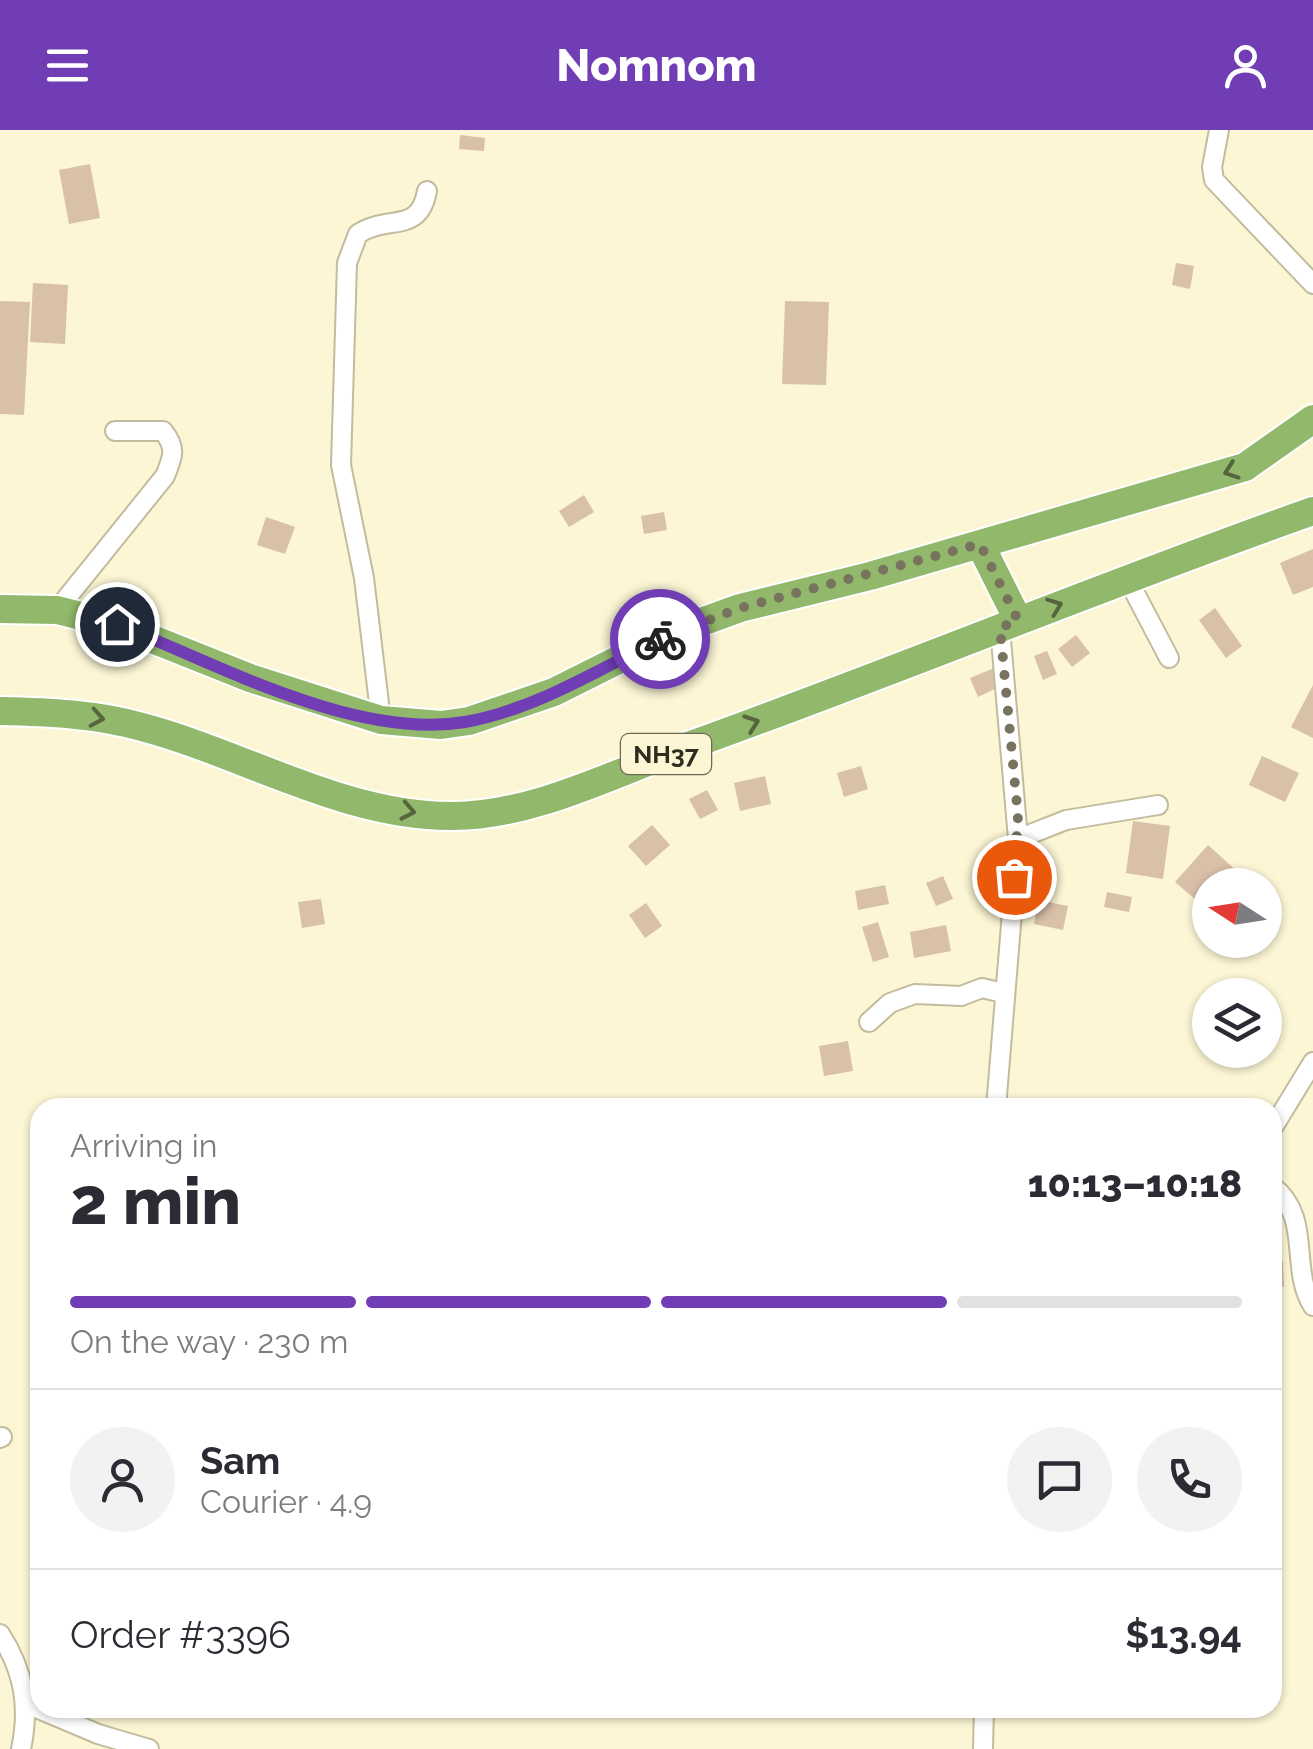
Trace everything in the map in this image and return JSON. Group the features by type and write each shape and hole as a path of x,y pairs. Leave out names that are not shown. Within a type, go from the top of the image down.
{"highway":[{"path":"0,609 57,610 117,624 267,684 381,720 441,724 469,721 554,692 703,621 1245,466 1313,419"},
{"name":"NH37","path":"0,711 91,716 143,727 316,788 379,805 455,816 536,801 1313,512"},
{"path":"980,544 1009,624"}],"street":[{"path":"1219,130 1212,167 1214,180 1313,284"},
{"path":"381,720 364,578 341,465 346,263 358,234 380,224 411,220 424,208 427,191"},
{"path":"57,610 165,476 174,457 172,442 163,432 115,431"},
{"path":"1127,578 1169,658"},
{"path":"997,1098 1018,838 1009,624"},
{"path":"1018,838 1066,820 1158,805"},
{"path":"868,1022 890,1003 914,994 961,996 982,988 1003,993"},
{"path":"1282,1113 1313,1062"},
{"path":"1282,1194 1290,1200 1300,1223 1313,1306"},
{"path":"0,1634 30,1697"},
{"path":"21,1749 30,1715"},
{"path":"63,1718 98,1734 149,1749"},
{"path":"983,1749 984,1718"}],"building":[{"path":"460,135 485,138 484,151 459,149"},
{"path":"90,164 100,218 69,224 59,170"},
{"path":"1176,263 1194,266 1190,289 1172,285"},
{"path":"33,283 68,285 65,344 30,342"},
{"path":"0,301 30,302 24,415 0,414"},
{"path":"785,301 829,302 826,385 782,384"},
{"path":"584,495 594,512 569,527 559,511"},
{"path":"664,512 667,530 644,534 641,516"},
{"path":"266,517 295,527 285,554 257,545"},
{"path":"1313,549 1313,587 1293,595 1280,563"},
{"path":"1215,608 1242,646 1226,658 1199,620"},
{"path":"1076,635 1090,653 1072,667 1058,649"},
{"path":"1047,651 1057,674 1043,680 1034,656"},
{"path":"994,668 1001,686 978,697 970,678"},
{"path":"1313,685 1313,738 1291,727"},
{"path":"1262,756 1299,773 1285,802 1249,785"},
{"path":"861,766 868,789 844,797 837,773"},
{"path":"765,776 771,804 740,811 734,783"},
{"path":"707,790 718,810 700,819 689,799"},
{"path":"1133,821 1170,826 1163,879 1126,873"},
{"path":"652,825 670,845 646,866 628,846"},
{"path":"1208,845 1233,868 1192,868 1192,897 1175,882"},
{"path":"977,857 1007,857 1007,877 977,878"},
{"path":"943,876 953,899 936,906 926,883"},
{"path":"885,885 889,904 858,910 855,891"},
{"path":"1107,892 1132,897 1129,912 1104,907"},
{"path":"321,899 325,924 302,928 298,902"},
{"path":"1039,900 1068,906 1063,930 1034,924"},
{"path":"646,903 662,926 645,938 629,915"},
{"path":"878,922 889,957 873,962 862,927"},
{"path":"946,925 951,951 914,958 910,932"},
{"path":"848,1041 853,1071 824,1076 819,1046"}],"way so far":[{"path":"660,639 740,608 980,544 1018,620 1000,628 1018,816 1014,877"}],"route":[{"path":"117,624 334,708 381,720 441,724 469,721 554,692 660,639"}]}
